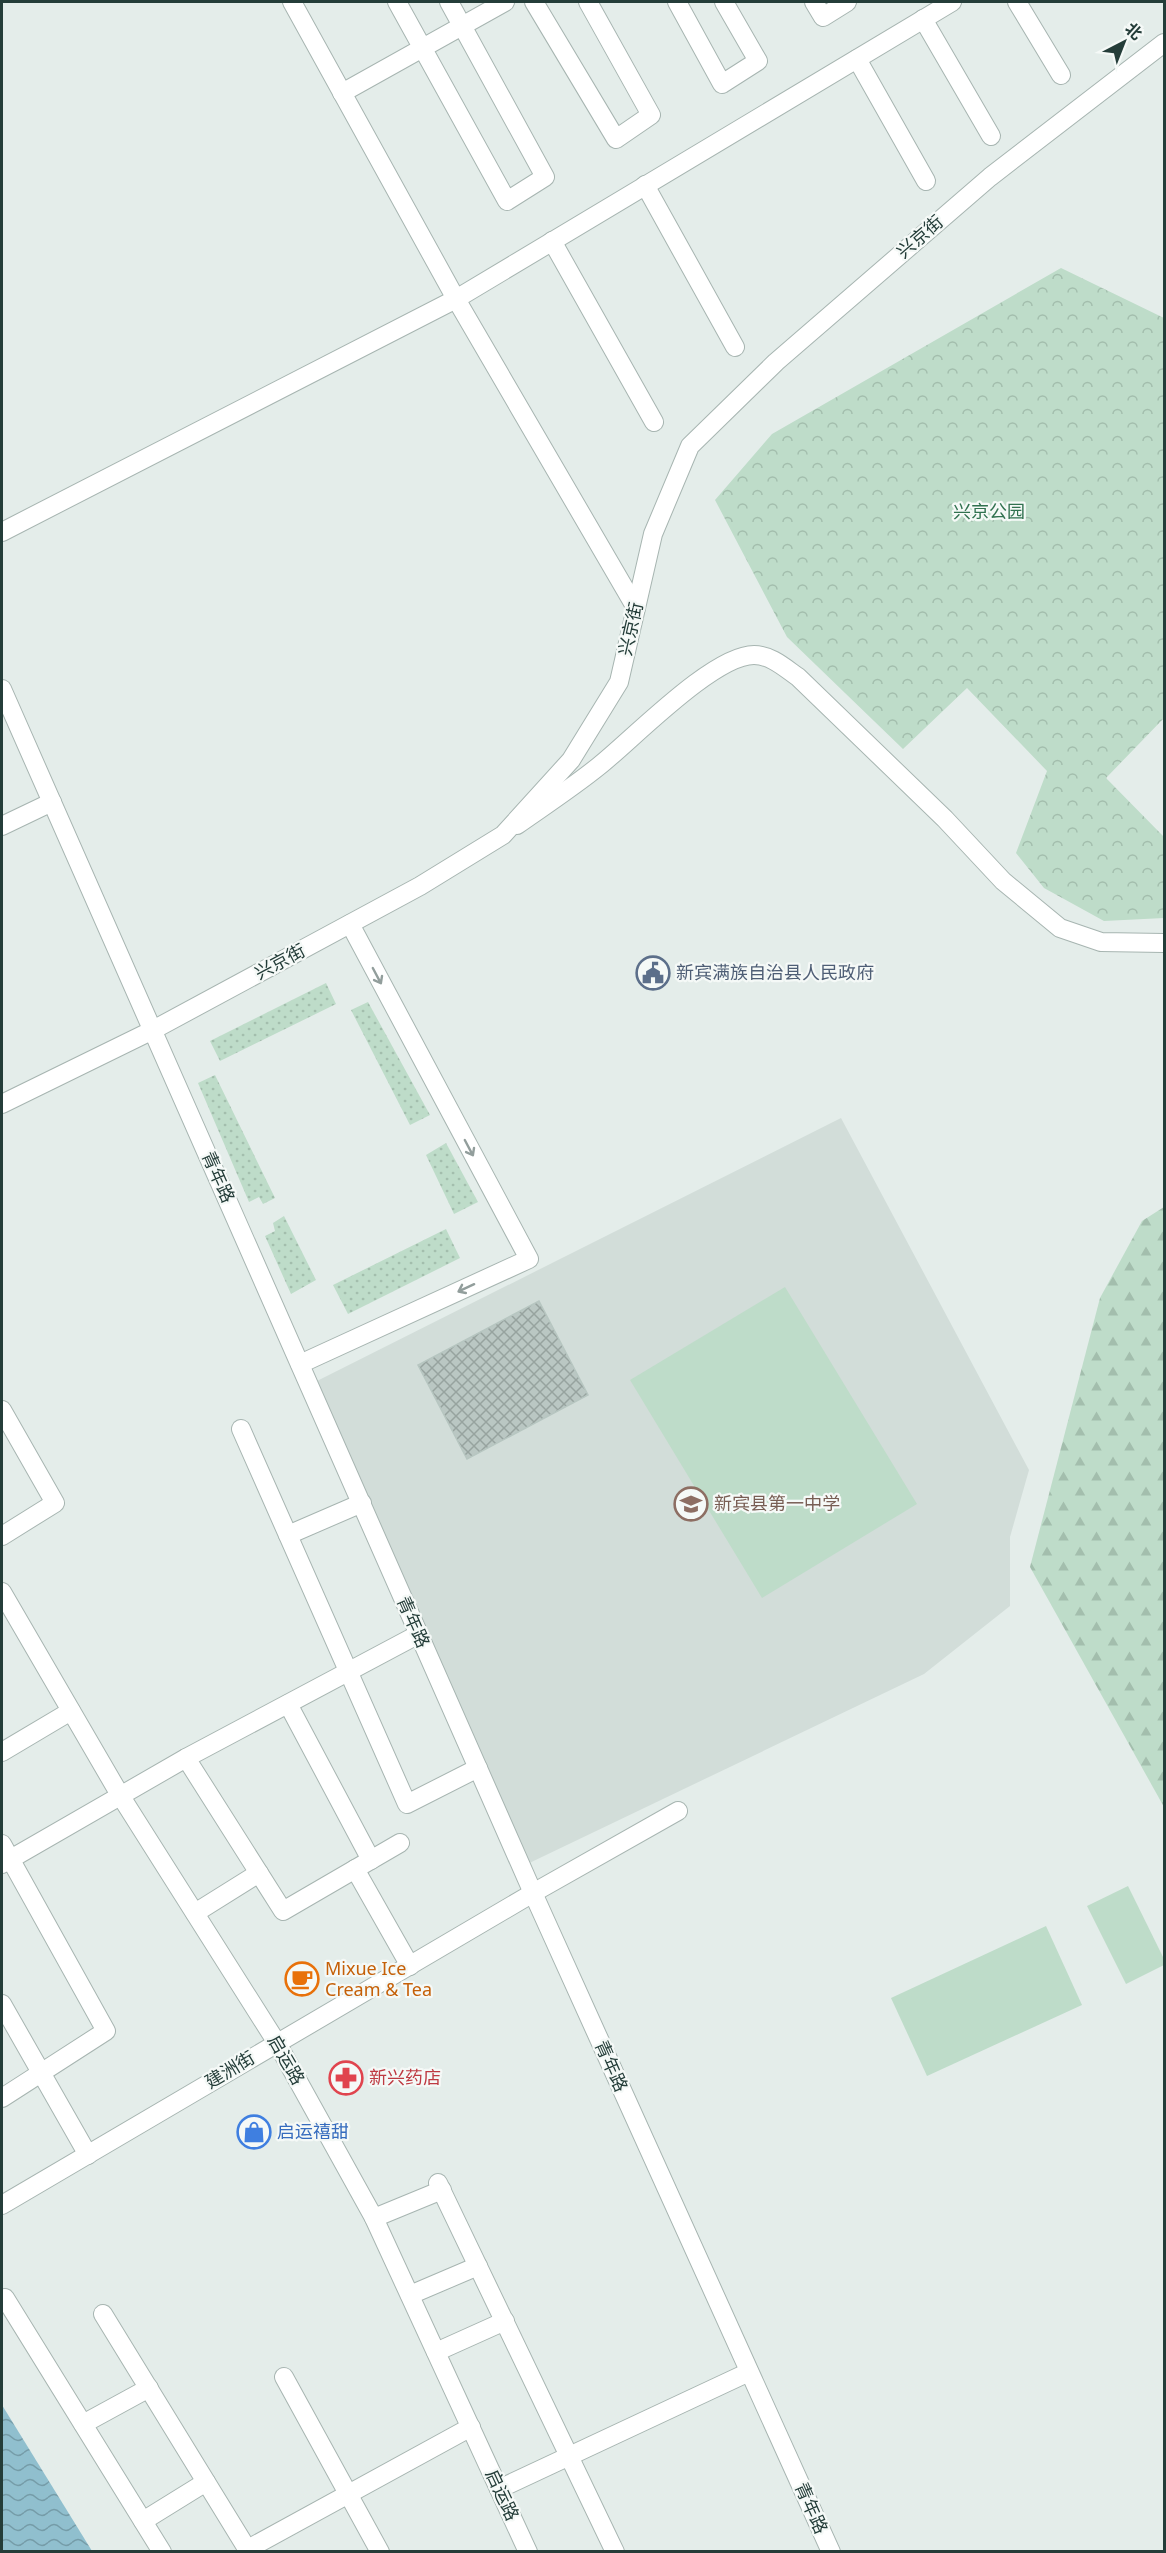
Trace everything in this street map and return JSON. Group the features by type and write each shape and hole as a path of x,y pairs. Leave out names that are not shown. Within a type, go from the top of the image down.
{"street":[{"path":"292,2 456,299 636,608"},
{"path":"398,2 507,201 545,177 449,2"},
{"path":"342,93 505,2"},
{"path":"534,2 616,139 651,115 588,2"},
{"path":"677,2 722,84 758,61 724,2"},
{"path":"814,2 823,17 847,2"},
{"path":"1017,2 1061,75"},
{"path":"2,532 456,299 947,3"},
{"path":"923,19 991,136"},
{"name":"兴京街","path":"2,1104 153,1030 420,886 503,835 571,760 619,682 653,534 690,447 776,362 990,177 1164,43"},
{"path":"857,59 926,181"},
{"path":"645,185 735,347"},
{"path":"552,241 654,422"},
{"path":"503,835 598,767 697,682 735,659 754,655 770,658 798,677 945,819 1003,881 1060,928 1101,942 1164,943"},
{"name":"青年路","path":"2,689 533,1893 831,2552"},
{"path":"2,826 52,802"},
{"path":"300,1364 529,1259 350,924"},
{"path":"2,1410 55,1503 2,1536"},
{"path":"241,1429 407,1804 478,1768"},
{"path":"288,1535 362,1503"},
{"name":"启运路","path":"2,1592 7,1612 277,2043 374,2218 528,2552"},
{"path":"2,2098 106,2031 4,1856 419,1634"},
{"path":"288,1704 371,1860"},
{"path":"2,1752 71,1711"},
{"path":"186,1758 283,1911 400,1843"},
{"name":"建洲街","path":"2,2205 533,1893 678,1811"},
{"path":"355,1869 410,1966"},
{"path":"195,1913 260,1873"},
{"path":"2,2004 88,2155"},
{"path":"374,2218 440,2186 615,2552"},
{"path":"410,2295 478,2266"},
{"path":"5,2298 162,2552"},
{"path":"103,2314 248,2550 471,2427"},
{"path":"436,2352 505,2321"},
{"path":"499,2489 749,2372"},
{"path":"284,2377 380,2552"},
{"path":"83,2424 148,2388"},
{"path":"143,2522 206,2482"}],"shaded area":[{"name":"新宾县第一中学","path":"841,1118 1029,1470 1010,1537 1010,1606 924,1674 521,1867 309,1385"}],"green space":[{"name":"兴京公园","path":"1061,268 1164,318 1164,718 1106,778 1164,837 1164,918 1104,921 1044,888 1016,853 1047,771 967,688 903,749 787,637 715,500 772,434"},
{"path":"326,983 336,1004 220,1061 210,1041"},
{"path":"368,1002 430,1115 410,1125 351,1010"},
{"path":"215,1075 275,1198 263,1204 259,1197 249,1202 198,1083"},
{"path":"446,1143 478,1202 454,1214 426,1155"},
{"path":"1164,1207 1164,1807 1030,1567 1100,1298 1142,1221"},
{"path":"284,1216 316,1280 291,1294 265,1236 275,1231 273,1223"},
{"path":"446,1229 460,1258 348,1314 333,1285"},
{"path":"785,1287 917,1504 762,1598 630,1380"},
{"path":"1128,1886 1164,1959 1164,1965 1126,1984 1087,1906"},
{"path":"1046,1926 1082,2005 927,2076 891,1998"}],"water":[{"path":"2,2405 92,2551 2,2551"}],"building":[{"path":"539,1301 588,1395 467,1459 418,1365"}],"place":[{"name":"新宾满族自治县人民政府","path":"653,973"},
{"name":"新宾县第一中学","path":"691,1504"},
{"name":"Mixue Ice Cream & Tea","path":"302,1979"},
{"name":"新兴药店","path":"346,2078"},
{"name":"启运禧甜","path":"254,2132"}]}
